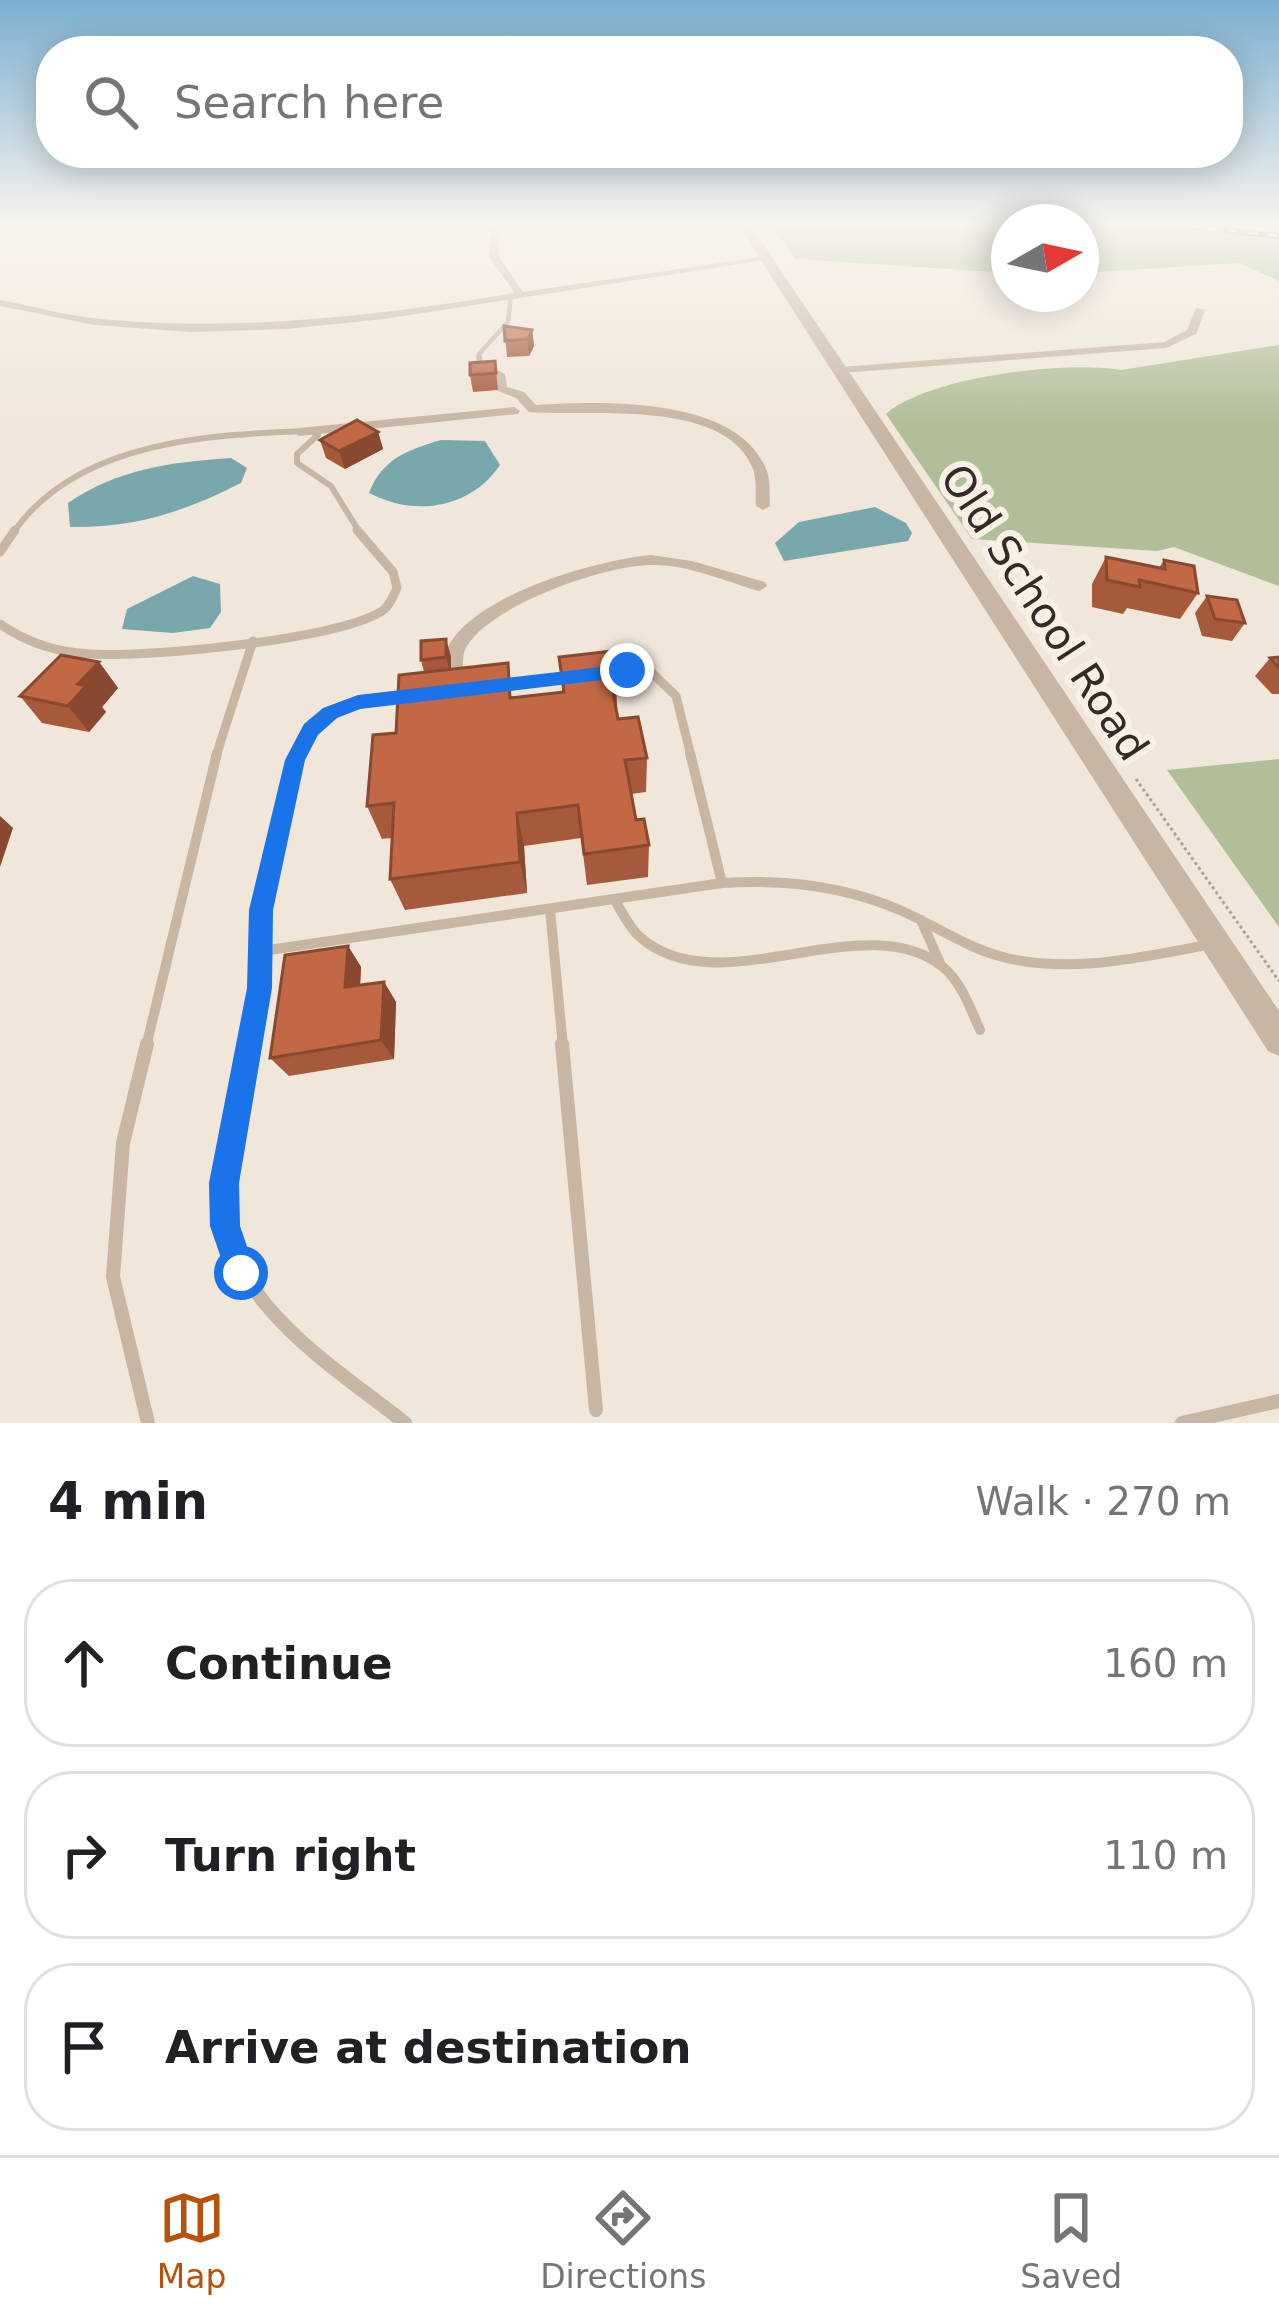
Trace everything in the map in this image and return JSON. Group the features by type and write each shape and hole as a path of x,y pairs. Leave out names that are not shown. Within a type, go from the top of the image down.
{"street":[{"path":"0,303 136,326 247,328 529,292"},
{"name":"Old School Road","path":"789,292 1279,1040"},
{"path":"841,370 1166,345 1192,332 1200,310"},
{"path":"481,375 499,374 502,389 520,394 533,409 640,406 692,418 735,440 752,458 763,482 763,506"},
{"path":"299,431 514,411"},
{"path":"455,691 455,649 482,618 597,567 672,562 759,586"}],"lane":[{"path":"481,375 479,354 508,322 515,295"},
{"path":"0,552 9,533 40,503 79,476 121,458 194,441 299,431 318,435 297,454 297,464 332,486 348,519 393,572 397,588 381,612 359,621 254,641 86,654 30,643 0,624"},
{"path":"148,1423 113,1277 122,1143 225,720 254,641"},
{"path":"436,693 627,670 651,672 676,696 722,883"},
{"path":"405,1423 287,1328 241,1273 225,1226 224,1183 262,951 261,910 295,760 311,730 330,713 358,702 416,695"},
{"path":"262,951 754,880 842,890 998,956 1069,967 1215,943"},
{"path":"614,899 637,938 694,958 754,962 848,948 913,954 942,968"},
{"path":"550,909 596,1410"},
{"path":"921,920 942,968 980,1030"},
{"path":"1182,1423 1279,1401"}],"green space":[{"path":"1279,345 1279,586 1174,547 1157,551 972,539 886,414 932,390 999,374 1067,367 1121,370"},
{"path":"1279,759 1279,927 1167,770"}],"water":[{"path":"441,440 485,441 500,465 473,491 440,504 405,505 369,493 381,472 397,458"},
{"path":"231,458 247,468 241,483 199,502 138,521 70,527 68,503 106,482 166,465"},
{"path":"875,507 906,523 912,533 908,541 784,561 775,543 799,522"},
{"path":"193,576 220,584 221,612 210,628 173,633 122,629 127,609"}],"building":[{"path":"504,326 532,330 528,339 505,341"},
{"path":"495,361 496,373 470,375 470,363"},
{"path":"357,420 378,432 339,451 320,440"},
{"path":"1106,557 1165,569 1164,560 1194,566 1198,593 1139,580 1140,587 1107,580"},
{"path":"1207,596 1237,600 1245,623 1215,619"},
{"path":"446,639 446,657 421,660 421,641"},
{"path":"613,651 616,670 609,671 618,719 638,717 647,758 625,760 636,820 644,819 649,845 584,854 578,805 517,813 520,862 390,879 394,803 367,806 373,735 396,733 399,675 508,663 510,698 564,692 559,657"},
{"path":"61,655 99,662 78,684 86,686 68,706 20,696"},
{"path":"348,946 345,987 384,982 381,1040 270,1058 285,955"}],"route":[{"path":"241,1273 225,1226 224,1183 259,988 261,910 295,760 311,730 330,713 358,702 627,670"}]}
